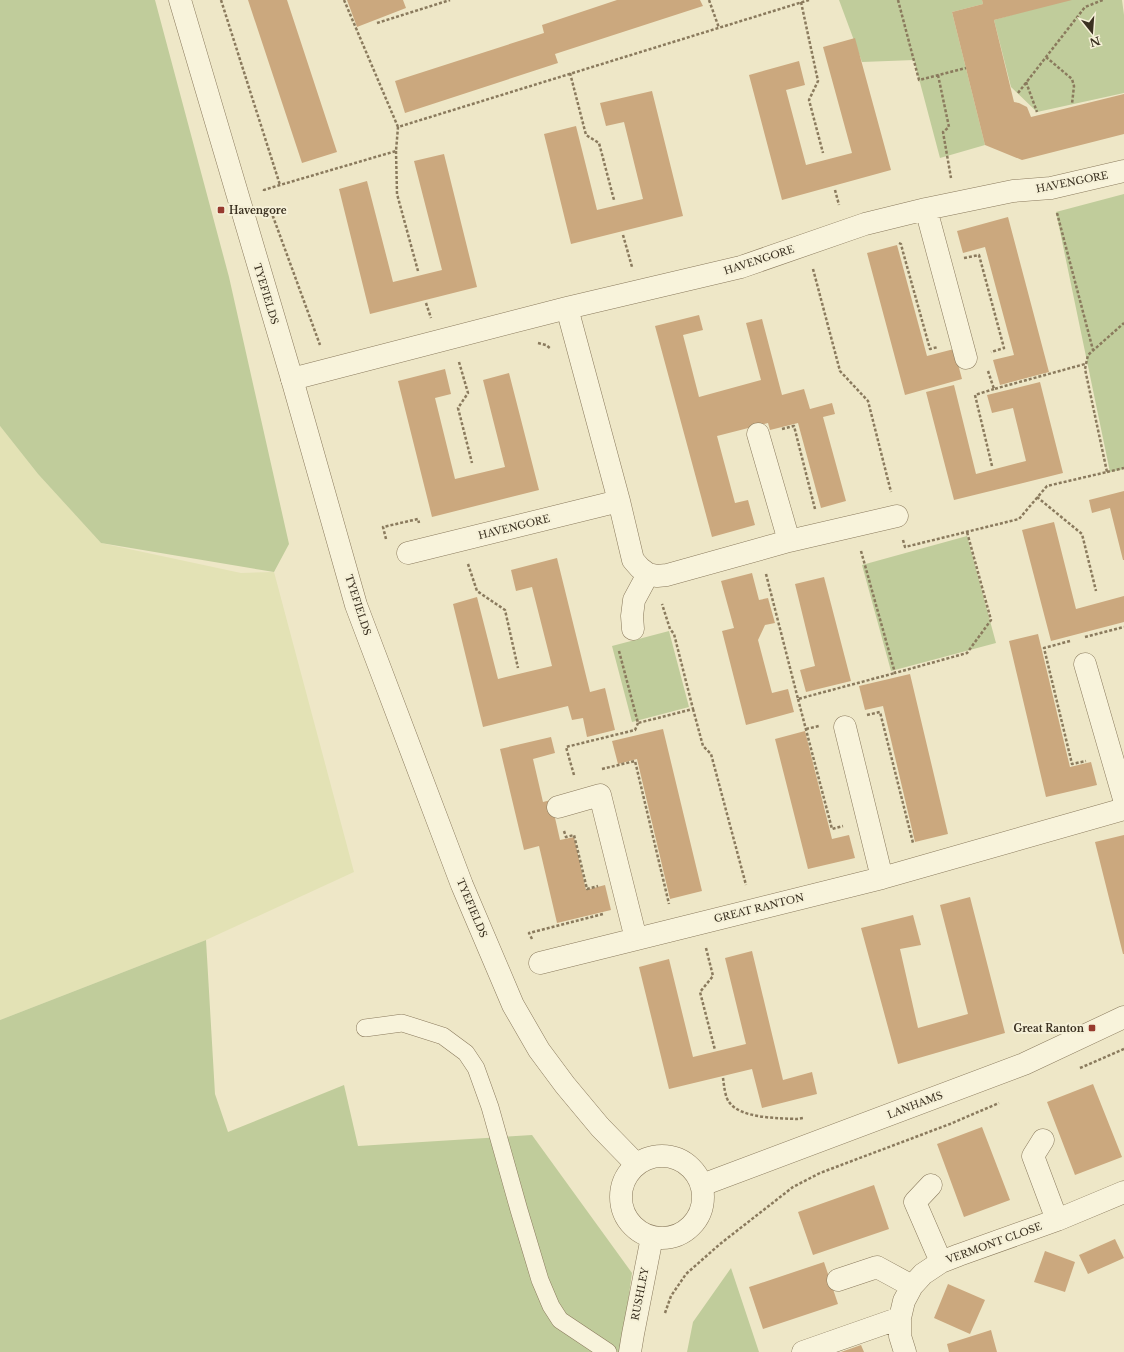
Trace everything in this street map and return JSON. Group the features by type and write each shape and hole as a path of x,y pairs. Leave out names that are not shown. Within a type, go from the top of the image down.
{"street":[{"name":"TYEFIELDS","path":"180,0 292,379 356,605 462,885 513,1005 539,1050 565,1085 600,1127 636,1164"},
{"name":"HAVENGORE","path":"292,379 567,308 741,267 865,224 926,208 1013,191 1051,188 1124,171"},
{"path":"926,208 975,356"},
{"path":"567,308 619,501 633,560 648,574 657,576 667,575 789,541 897,516"},
{"path":"758,434 789,541"},
{"name":"HAVENGORE","path":"408,553 619,501"},
{"path":"633,629 632,616 634,600 648,574"},
{"path":"1085,664 1124,799"},
{"path":"845,727 882,878"},
{"path":"558,807 600,795 636,939"},
{"name":"GREAT RANTON","path":"540,963 882,878 1124,809"},
{"name":"LANHAMS","path":"702,1185 1024,1064 1123,1018"},
{"path":"1043,1140 1032,1156 1057,1220"},
{"path":"655,1156 675,1157 692,1168 702,1185 702,1206 692,1225 674,1237 652,1237 632,1226 621,1206 622,1182 636,1164 655,1156"},
{"path":"931,1185 915,1202 941,1262"},
{"name":"VERMONT CLOSE","path":"905,1352 900,1336 900,1318 904,1301 912,1286 923,1274 941,1262 1057,1220 1124,1192"},
{"name":"RUSHLEY","path":"630,1352 652,1237"},
{"path":"838,1280 877,1267 912,1286"},
{"path":"803,1352 900,1318"}],"lane":[{"path":"365,1028 402,1023 442,1036 466,1053 476,1068 490,1107 518,1210 540,1280 551,1306 560,1320 608,1352"}],"path":[{"path":"221,0 280,185"},
{"path":"344,0 398,127 396,151 396,194 418,271"},
{"path":"377,23 450,0"},
{"path":"709,0 719,28"},
{"path":"398,127 809,0"},
{"path":"898,0 919,80 966,68"},
{"path":"1018,94 1085,7 1103,0"},
{"path":"801,2 818,81 809,100 823,153"},
{"path":"1046,58 1072,79 1074,86 1072,104"},
{"path":"570,74 586,135 599,143 614,200"},
{"path":"938,75 949,127 943,132 953,184"},
{"path":"1026,82 1037,112"},
{"path":"266,197 264,190 396,151"},
{"path":"1051,188 1093,350"},
{"path":"835,190 840,208"},
{"path":"269,204 321,347"},
{"path":"623,235 632,269"},
{"path":"897,242 901,244 930,349 957,343 961,359 1004,348 979,255 963,258"},
{"path":"812,266 840,372 868,401 905,547 1019,519 1047,486 1124,468"},
{"path":"1107,472 1085,369 1088,355 1124,323"},
{"path":"532,342 546,345 554,351"},
{"path":"975,356 994,389"},
{"path":"459,360 468,393 458,408 472,463"},
{"path":"992,466 975,395 1086,364"},
{"path":"758,434 794,426 816,514"},
{"path":"1037,497 1082,534 1096,591"},
{"path":"408,553 388,546 383,527 418,519 420,525"},
{"path":"798,699 967,653 991,620 967,532"},
{"path":"861,550 895,673"},
{"path":"764,567 832,829 845,826"},
{"path":"1078,639 1124,627"},
{"path":"1072,641 1044,648 1072,764 1086,761"},
{"path":"693,709 703,746 711,754 747,890"},
{"path":"866,715 880,712 913,843"},
{"path":"581,774 574,776 566,747 635,730 638,723"},
{"path":"806,729 821,726"},
{"path":"597,770 636,761 670,908"},
{"path":"558,807 566,837 574,835 587,889 600,886"},
{"path":"529,933 605,914"},
{"path":"705,943 713,976 700,992 715,1050"},
{"path":"1073,1071 1124,1049"},
{"path":"723,1078 729,1102 738,1110 752,1115 797,1119 810,1117"},
{"path":"665,1314 671,1296 686,1274 720,1244 794,1187 820,1173 950,1124 1001,1102"}],"green space":[{"path":"0,0 155,0 229,277 289,544 274,572 101,543 38,474 0,426"},
{"path":"839,0 982,0 983,4 952,12 985,145 940,158 914,60 862,62"},
{"path":"1062,0 1122,0 1124,15 1124,93 1037,112 1011,87 994,20"},
{"path":"1124,194 1124,469 1110,472 1056,212"},
{"path":"0,426 38,474 101,543 241,573 274,572 354,872 206,940 0,1020"},
{"path":"967,536 996,643 891,671 862,565"},
{"path":"669,631 689,707 632,722 612,646"},
{"path":"206,940 215,1094 228,1132 344,1085 358,1146 532,1135 632,1273 621,1352 0,1352 0,1020"},
{"path":"731,1268 759,1352 687,1352 693,1322"}],"building":[{"path":"248,0 287,0 337,152 302,163"},
{"path":"347,0 403,0 406,8 357,27"},
{"path":"617,0 700,0 703,6 555,54 558,63 405,113 395,81 544,33 542,25"},
{"path":"982,0 1072,0 994,20 1014,102 1027,107 1031,117 1124,94 1124,134 1022,160 985,145 952,12 983,4"},
{"path":"855,38 891,170 782,200 749,75 799,61 805,85 786,90 806,165 852,153 823,47"},
{"path":"652,91 683,216 571,244 544,134 576,126 597,210 643,199 624,122 606,126 600,103"},
{"path":"444,154 477,287 370,314 339,189 367,181 393,282 442,270 414,161"},
{"path":"1008,217 1049,372 1000,385 993,360 1014,355 985,247 963,253 957,231"},
{"path":"897,245 927,356 954,349 962,379 905,395 867,253"},
{"path":"699,315 703,330 683,335 699,397 761,380 746,323 762,319 782,395 804,389 810,409 832,403 835,414 823,417 846,501 821,508 798,423 770,430 768,423 717,436 735,503 748,500 755,525 712,537 655,326"},
{"path":"445,369 451,394 435,398 455,479 505,467 483,380 509,373 539,490 432,517 398,381"},
{"path":"1040,382 1063,473 954,500 926,392 954,385 976,474 1026,461 1013,408 992,413 987,395"},
{"path":"1124,491 1123,560 1110,508 1092,513 1089,500"},
{"path":"1054,522 1076,609 1124,596 1124,622 1051,641 1022,530"},
{"path":"557,558 590,692 605,688 615,730 587,737 583,718 572,720 568,706 483,727 453,604 477,597 498,679 552,666 532,587 516,591 511,570"},
{"path":"752,573 759,600 768,598 775,623 765,625 758,640 772,693 788,689 794,712 746,725 722,631 734,628 721,581"},
{"path":"824,577 851,681 806,692 800,670 815,666 795,584"},
{"path":"1038,634 1070,767 1091,762 1097,785 1046,797 1009,641"},
{"path":"910,674 948,834 915,842 883,706 865,710 859,686"},
{"path":"663,729 702,891 670,899 637,759 618,764 612,741"},
{"path":"805,731 832,839 849,835 855,858 808,869 775,739"},
{"path":"551,737 555,753 533,759 543,802 551,800 560,840 574,837 586,890 605,885 611,910 557,923 539,846 524,850 500,749"},
{"path":"1124,835 1124,954 1123,954 1095,842"},
{"path":"970,897 1005,1033 898,1064 861,928 913,915 921,945 900,949 918,1028 968,1014 940,905"},
{"path":"752,951 783,1080 812,1072 817,1094 762,1108 752,1069 669,1089 639,967 669,959 693,1057 746,1044 725,958"},
{"path":"1093,1084 1122,1157 1075,1175 1047,1102"},
{"path":"982,1127 1010,1200 964,1217 937,1144"},
{"path":"874,1185 889,1229 813,1255 798,1212"},
{"path":"1115,1239 1124,1258 1088,1274 1079,1255"},
{"path":"1045,1251 1075,1262 1065,1292 1034,1282"},
{"path":"824,1262 838,1304 763,1329 749,1287"},
{"path":"948,1284 985,1300 970,1334 934,1318"},
{"path":"991,1330 997,1352 949,1352 947,1344"},
{"path":"861,1345 864,1352 841,1352"}],"place":[{"name":"Havengore","path":"221,210"},
{"name":"Great Ranton","path":"1092,1028"}]}
